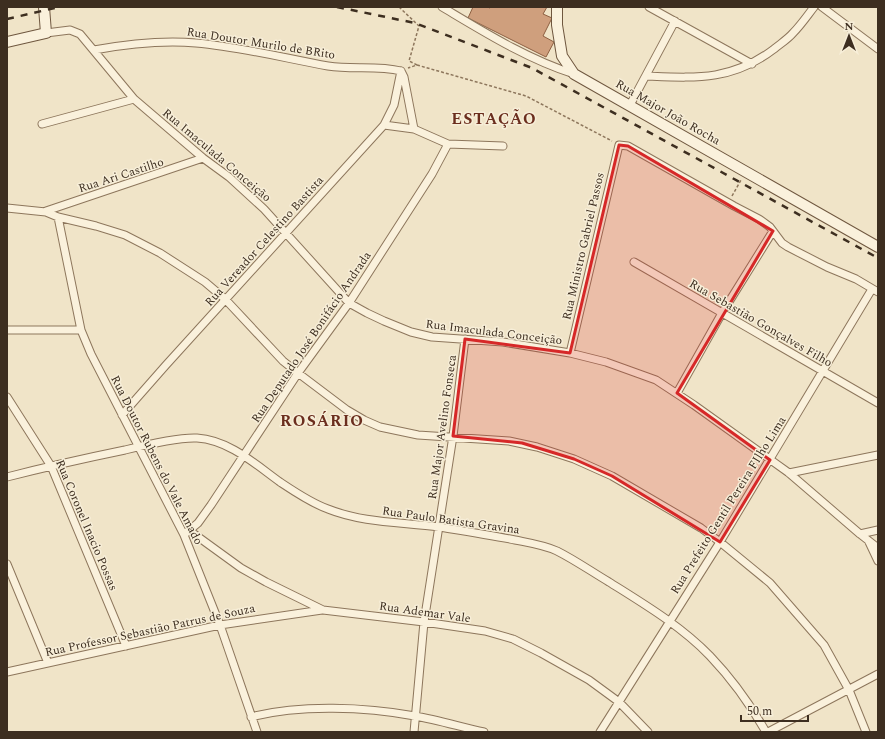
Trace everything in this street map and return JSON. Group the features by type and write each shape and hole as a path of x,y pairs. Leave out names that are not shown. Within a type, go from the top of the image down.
{"main road":[{"path":"557,7 558,32 562,56 574,74"},
{"path":"7,42 46,33 44,8"},
{"name":"Rua Major João Rocha","path":"574,74 878,247"}],"street":[{"name":"Rua Major João Rocha","path":"442,7 493,37 558,69 574,74"},
{"path":"649,7 752,64"},
{"path":"646,76 709,76 730,72 752,64 792,34 814,7"},
{"path":"822,7 878,49"},
{"path":"630,105 675,21"},
{"name":"Rua Imaculada Conceição","path":"46,33 63,30 76,32 84,37 134,99 203,158 229,177 264,209 350,303 367,313 411,332 432,337 503,342 570,352 606,362 656,380 677,393 788,473 878,548"},
{"name":"Rua Doutor Murilo de BRito","path":"94,50 132,44 195,43 281,56 329,66 388,68 401,71"},
{"path":"401,71 405,83 414,129"},
{"name":"Rua Vereador Celestino Bastista","path":"122,415 384,126 394,105 401,71"},
{"path":"42,124 134,99"},
{"path":"384,126 414,129 448,144 503,146"},
{"name":"Rua Deputado José Bonifácio Andrada","path":"187,533 212,505 298,374 350,303 432,174 448,144"},
{"path":"619,145 628,146 759,219 773,231 782,243 788,247 827,267 856,279 875,291"},
{"name":"Rua Ministro Gabriel Passos","path":"570,352 619,145"},
{"name":"Rua Ari Castilho","path":"46,212 203,158"},
{"path":"7,208 46,212 58,217 111,230 140,242 184,267 226,299 283,361 298,374 347,410 364,420 380,427 418,435 509,440 574,459 612,476 700,528 720,542 770,583 824,645 849,690 866,732"},
{"name":"Rua Doutor Rubens do Vale Amado","path":"58,217 81,330 91,354 138,447 187,533 257,732"},
{"path":"677,393 722,313 773,231"},
{"name":"Rua Sebastião Gonçalves Filho","path":"634,262 878,403"},
{"name":"Rua Prefeito Gentil Pereira FIlho Lima","path":"600,732 720,542 822,371 875,291"},
{"path":"7,330 81,330"},
{"name":"Rua Major Avelino Fonseca","path":"414,732 424,622 453,436 465,339"},
{"name":"Rua Coronel Inacio Possas","path":"7,397 51,466 126,646"},
{"name":"Rua Paulo Batista Gravina","path":"7,476 138,447 195,438 218,442 244,456 293,491 307,499 328,509 346,515 386,522 438,527 516,540 551,549 568,557 669,621 708,654 750,704 767,732"},
{"path":"788,473 878,455"},
{"path":"860,534 878,530"},
{"name":"Rua Ademar Vale","path":"187,533 241,568 323,610 485,631 513,639 589,680 619,702 648,732"},
{"path":"868,540 878,561"},
{"path":"7,564 48,663"},
{"name":"Rua Professor Sebastião Patrus de Souza","path":"7,672 220,625 323,610"},
{"path":"767,732 878,674"},
{"path":"252,717 282,710 308,709 369,711 415,716 484,732"}],"path":[{"path":"399,7 419,26 409,61 417,65 526,96 619,145"},
{"path":"401,71 417,65"},
{"path":"728,203 746,171"}],"highlighted area":[{"path":"619,145 628,146 773,231 677,393 770,460 720,542 612,476 574,459 522,443 453,436 465,339 570,353"}],"building":[{"path":"473,7 547,7 543,14 552,18 543,36 554,42 546,57 468,18"}],"railway":[{"path":"7,19 59,7"},
{"path":"337,7 415,23 532,68 878,258"}],"district":[{"name":"ESTAÇÃO","path":"494,118"},
{"name":"ROSÁRIO","path":"322,420"}]}
